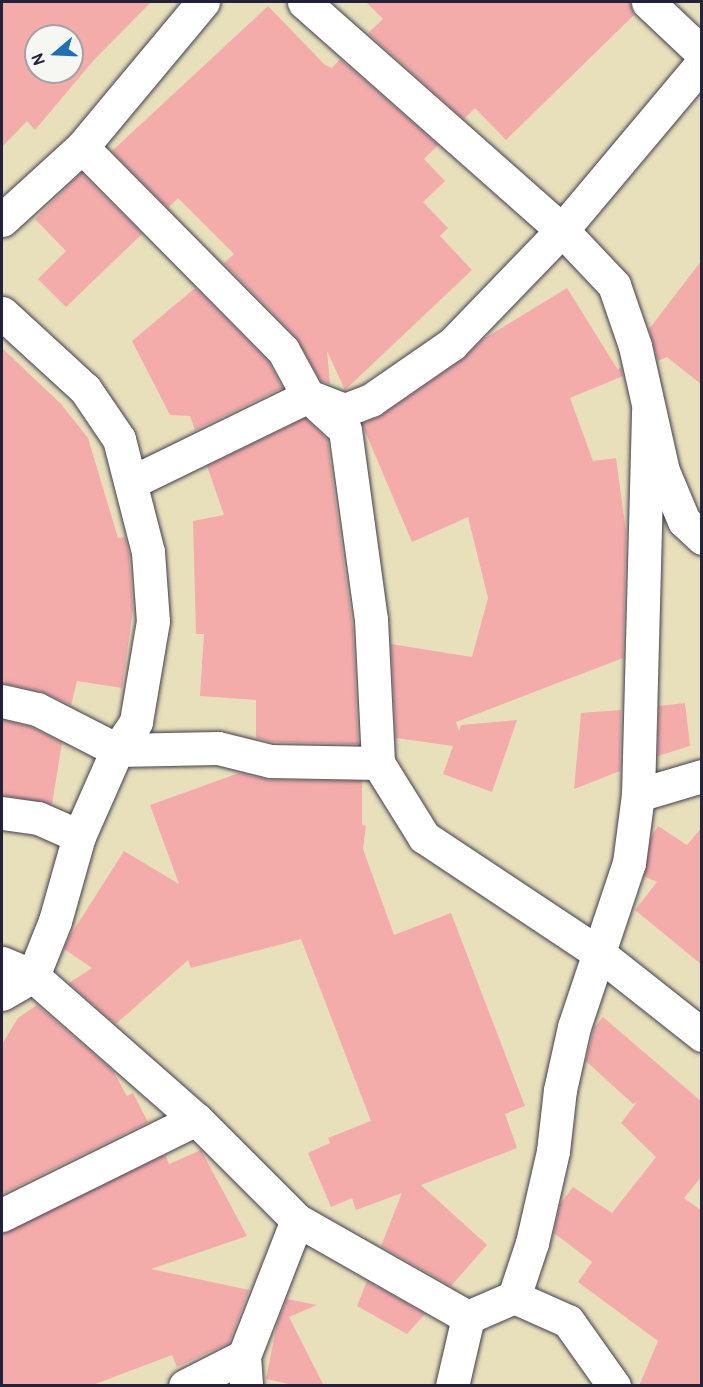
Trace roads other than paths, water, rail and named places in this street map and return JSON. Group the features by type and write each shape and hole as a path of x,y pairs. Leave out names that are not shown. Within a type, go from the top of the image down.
{"street":[{"path":"2,220 82,147 203,2"},
{"path":"304,2 562,230 614,285 635,346 663,471 684,522 702,538"},
{"path":"648,2 702,53"},
{"path":"132,482 308,396 345,410 371,400 452,345 562,230 702,63"},
{"path":"82,147 283,350 308,396 345,430 371,620 378,763 424,837 597,952 702,1035"},
{"path":"2,313 85,389 119,439 132,482 148,552 153,621 136,722 117,750 79,836 55,921 33,976 2,994"},
{"path":"514,1297 532,1243 553,1150 560,1090 574,1027 597,952 629,863 638,795 648,411"},
{"path":"2,701 37,709 117,750 218,748 270,761 378,763"},
{"path":"638,795 702,776"},
{"path":"2,813 38,818 79,836"},
{"path":"2,963 33,976 196,1119 297,1220 468,1317"},
{"path":"2,1215 196,1119"},
{"path":"185,1386 245,1371 297,1220"},
{"path":"468,1317 514,1297 568,1321 614,1386"},
{"path":"452,1386 468,1317"}]}
